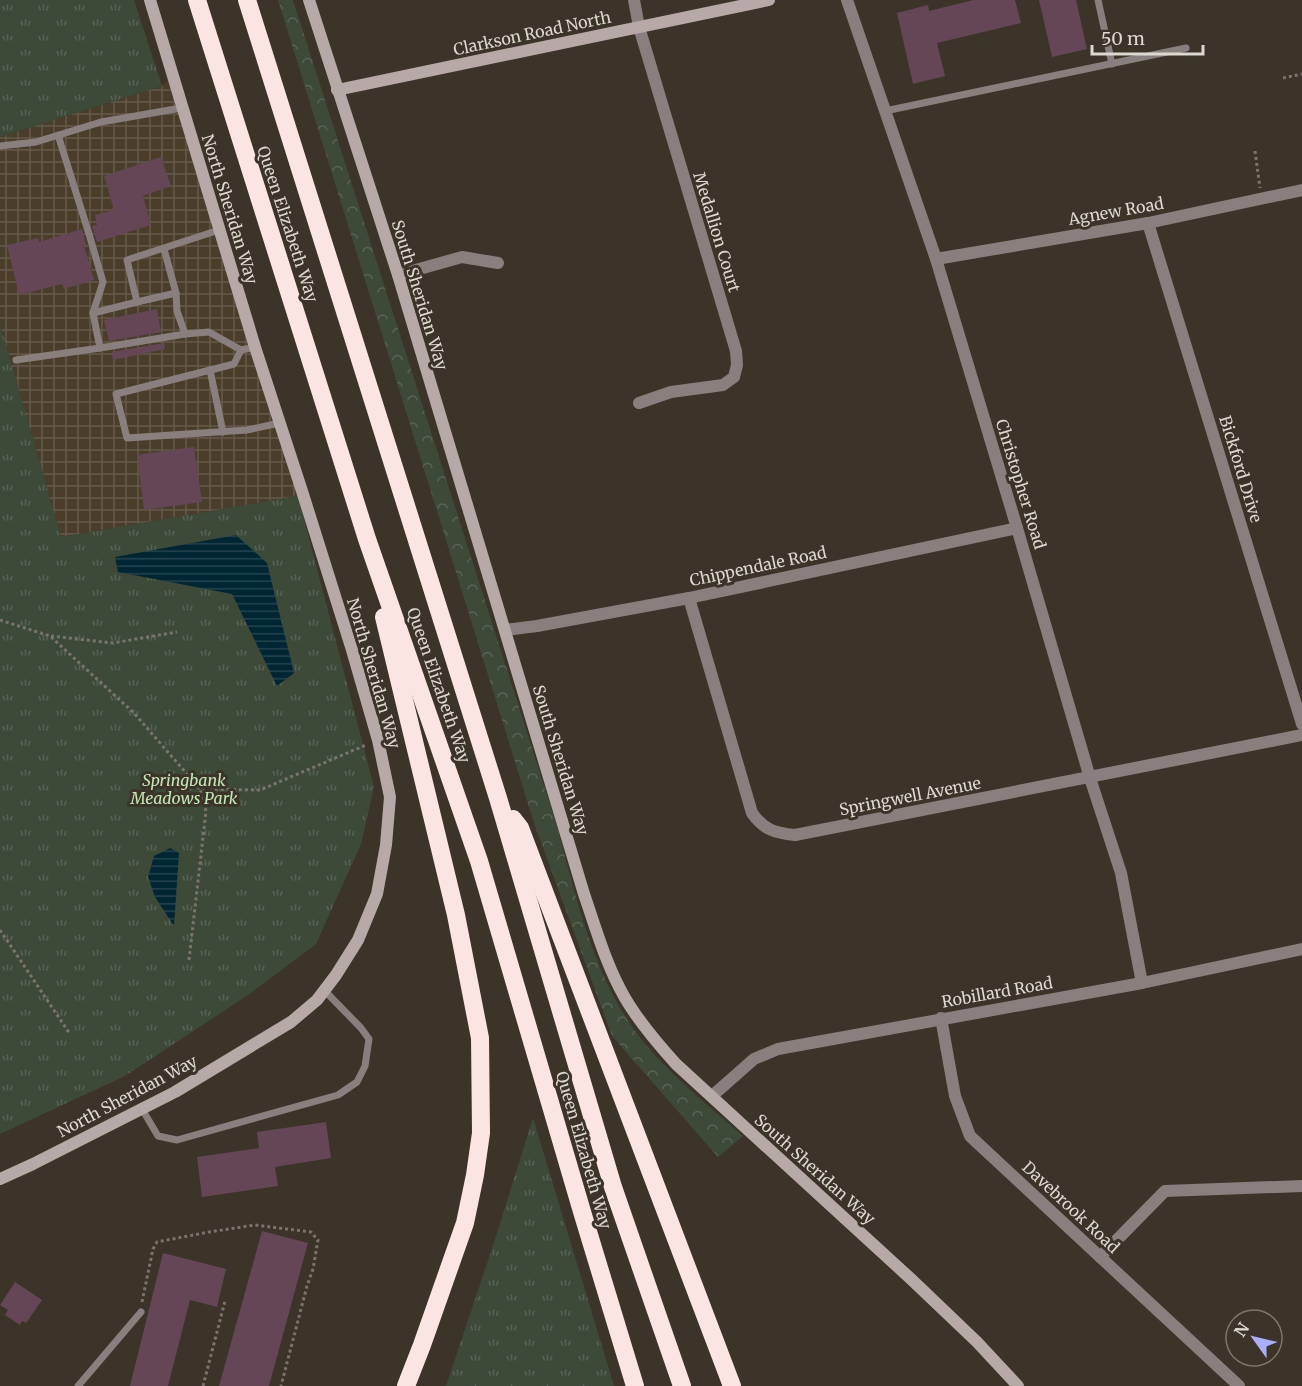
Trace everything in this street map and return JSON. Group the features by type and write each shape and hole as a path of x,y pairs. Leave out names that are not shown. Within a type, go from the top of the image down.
{"highway":[{"name":"Queen Elizabeth Way","path":"197,0 367,539 479,861 635,1386"},
{"name":"Queen Elizabeth Way","path":"246,0 498,798 613,1187 682,1386"},
{"path":"367,539 456,915 480,1038 481,1133 465,1223 406,1386"},
{"path":"498,798 520,828 732,1386"}],"street":[{"name":"North Sheridan Way","path":"0,1179 175,1092 291,1023 317,1000 358,940 377,894 386,844 390,797 378,740 352,650 181,108 150,0"},
{"name":"South Sheridan Way","path":"309,0 398,275 584,894 600,942 625,998 641,1024 676,1064 911,1279 977,1342 1018,1386"},
{"name":"Medallion Court","path":"634,0 639,27 736,351 737,365 734,377 723,385 671,392 639,403"},
{"name":"Clarkson Road North","path":"337,90 769,0"},
{"name":"Christopher Road","path":"847,0 936,259 1090,778 1121,873 1142,982"},
{"name":"Agnew Road","path":"936,259 1148,223 1302,190"},
{"name":"Bickford Drive","path":"1148,223 1302,724"},
{"path":"398,275 462,257 498,264"},
{"name":"Chippendale Road","path":"505,630 688,598 1017,528"},
{"name":"Springwell Avenue","path":"688,598 752,813 759,824 777,833 795,835 1302,735"},
{"name":"Robillard Road","path":"712,1096 754,1059 778,1049 1142,982 1302,949"},
{"name":"Davebrook Road","path":"941,1018 955,1096 970,1136 1239,1386"},
{"path":"1100,1257 1165,1191 1302,1186"}],"lane":[{"path":"1098,0 1112,64"},
{"path":"885,111 1186,48"},
{"path":"0,146 36,142 101,122 181,108"},
{"path":"58,135 103,282 93,313 100,348"},
{"path":"137,302 127,260 219,230"},
{"path":"164,249 176,293 177,311 185,334"},
{"path":"93,313 176,293"},
{"path":"16,360 209,332 241,350 255,346"},
{"path":"241,350 234,364 116,394 127,438 247,430 280,423"},
{"path":"210,370 224,432"},
{"path":"142,1109 158,1136 177,1140 338,1095 357,1082 365,1066 369,1039 324,990"},
{"path":"78,1386 141,1312"}],"path":[{"path":"1283,78 1302,74"},
{"path":"1255,151 1262,199"},
{"path":"0,620 50,636 113,643 177,632"},
{"path":"50,636 134,713 200,789 206,811 189,960"},
{"path":"200,789 260,790 378,740"},
{"path":"0,930 70,1034"},
{"path":"141,1312 153,1249 157,1242 255,1225 311,1232 318,1240 313,1269 281,1386"},
{"path":"203,1386 225,1301"}],"shaded area":[{"path":"173,77 298,496 61,537 0,324 0,137 162,86"}],"green space":[{"path":"0,0 134,0 162,86 0,137"},
{"path":"278,0 293,0 556,823 580,910 600,968 628,1021 646,1045 681,1081 743,1136 718,1157 612,1036 534,823"},
{"name":"Springbank Meadows Park","path":"0,324 61,537 298,496 374,787 361,844 316,944 248,995 125,1076 0,1134"},
{"path":"533,1118 614,1386 446,1386 491,1252"}],"water":[{"path":"236,535 267,563 294,673 277,686 232,594 118,572 115,557"},
{"path":"170,848 179,853 174,926 155,897 148,877 154,856"}],"building":[{"path":"973,0 1015,0 1021,23 937,43 945,76 913,84 897,13 928,5 929,11"},
{"path":"1039,0 1076,0 1087,49 1052,57"},
{"path":"161,157 171,186 143,196 151,225 97,242 92,226 97,225 95,215 114,210 104,176"},
{"path":"82,229 86,245 84,246 94,280 64,289 62,284 19,295 7,245 38,238 39,242"},
{"path":"157,309 161,332 109,341 104,320"},
{"path":"164,343 165,349 113,360 111,352"},
{"path":"194,447 202,502 144,510 137,455"},
{"path":"326,1122 331,1158 275,1167 278,1186 202,1197 197,1157 259,1148 257,1132"},
{"path":"262,1231 308,1243 269,1386 219,1386"},
{"path":"163,1253 226,1269 217,1307 190,1300 168,1386 130,1386"},
{"path":"15,1282 42,1300 26,1323 22,1321 20,1325 5,1315 8,1310 0,1305"}]}
